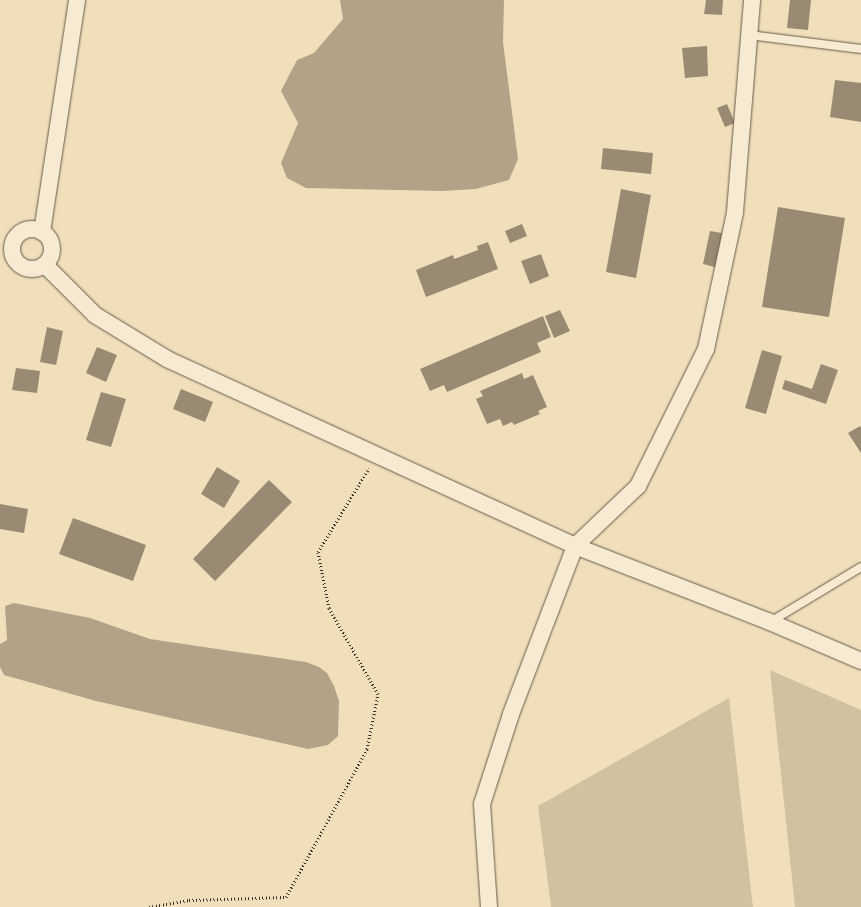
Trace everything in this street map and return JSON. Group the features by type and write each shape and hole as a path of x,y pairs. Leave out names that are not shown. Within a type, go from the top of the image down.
{"street":[{"path":"42,232 78,0"},
{"path":"489,907 482,804 511,714 575,546 638,486 706,348 736,212 752,0"},
{"path":"35,229 48,237 52,252 45,265 30,269 22,267 16,262 6,244 20,233 35,229"},
{"path":"45,265 95,315 167,359 575,546 770,622 861,661"}],"lane":[{"path":"749,35 861,49"},
{"path":"770,622 861,567"}],"path":[{"path":"149,907 190,900 286,897 367,749 378,694 329,608 318,552 377,455"}],"shaded area":[{"path":"340,0 504,0 503,42 518,159 509,180 476,189 442,191 306,188 287,178 281,163 298,123 281,91 297,60 314,53 343,19"},
{"path":"14,603 90,618 150,639 306,662 319,667 327,673 339,701 338,736 328,745 308,749 96,701 4,675 0,667 0,644 7,640 5,606"},
{"path":"770,670 861,710 861,907 795,907"},
{"path":"729,698 753,907 551,907 538,806"}],"building":[{"path":"706,0 723,0 722,15 704,14"},
{"path":"790,0 811,0 808,30 787,28"},
{"path":"707,46 708,76 685,78 682,48"},
{"path":"835,80 861,83 861,122 830,117"},
{"path":"727,104 735,123 725,127 717,108"},
{"path":"603,148 653,153 651,174 601,169"},
{"path":"621,189 651,195 636,278 606,272"},
{"path":"778,207 845,218 829,317 762,307"},
{"path":"522,224 527,236 510,243 505,231"},
{"path":"710,231 722,233 715,267 703,264"},
{"path":"488,242 498,269 426,297 416,270 453,255 454,259 478,250 477,246"},
{"path":"541,254 549,276 530,284 521,261"},
{"path":"560,310 570,331 554,338 545,316"},
{"path":"543,316 551,337 537,343 541,352 447,392 444,385 430,391 420,369"},
{"path":"47,327 63,331 56,365 40,362"},
{"path":"97,347 117,355 106,382 86,373"},
{"path":"762,350 782,356 766,414 745,408"},
{"path":"821,364 838,370 826,404 782,389 785,380 812,389"},
{"path":"16,368 40,371 37,393 12,390"},
{"path":"522,373 524,379 533,375 547,407 538,411 540,414 514,425 512,422 503,426 500,419 487,424 476,399 483,396 480,391"},
{"path":"181,389 213,402 205,422 173,409"},
{"path":"101,392 126,399 111,447 86,440"},
{"path":"860,426 861,428 861,453 848,433"},
{"path":"217,467 240,481 224,508 201,494"},
{"path":"269,480 292,502 215,581 193,559"},
{"path":"0,504 28,509 24,533 0,529"},
{"path":"73,518 146,545 133,581 59,554"}]}
